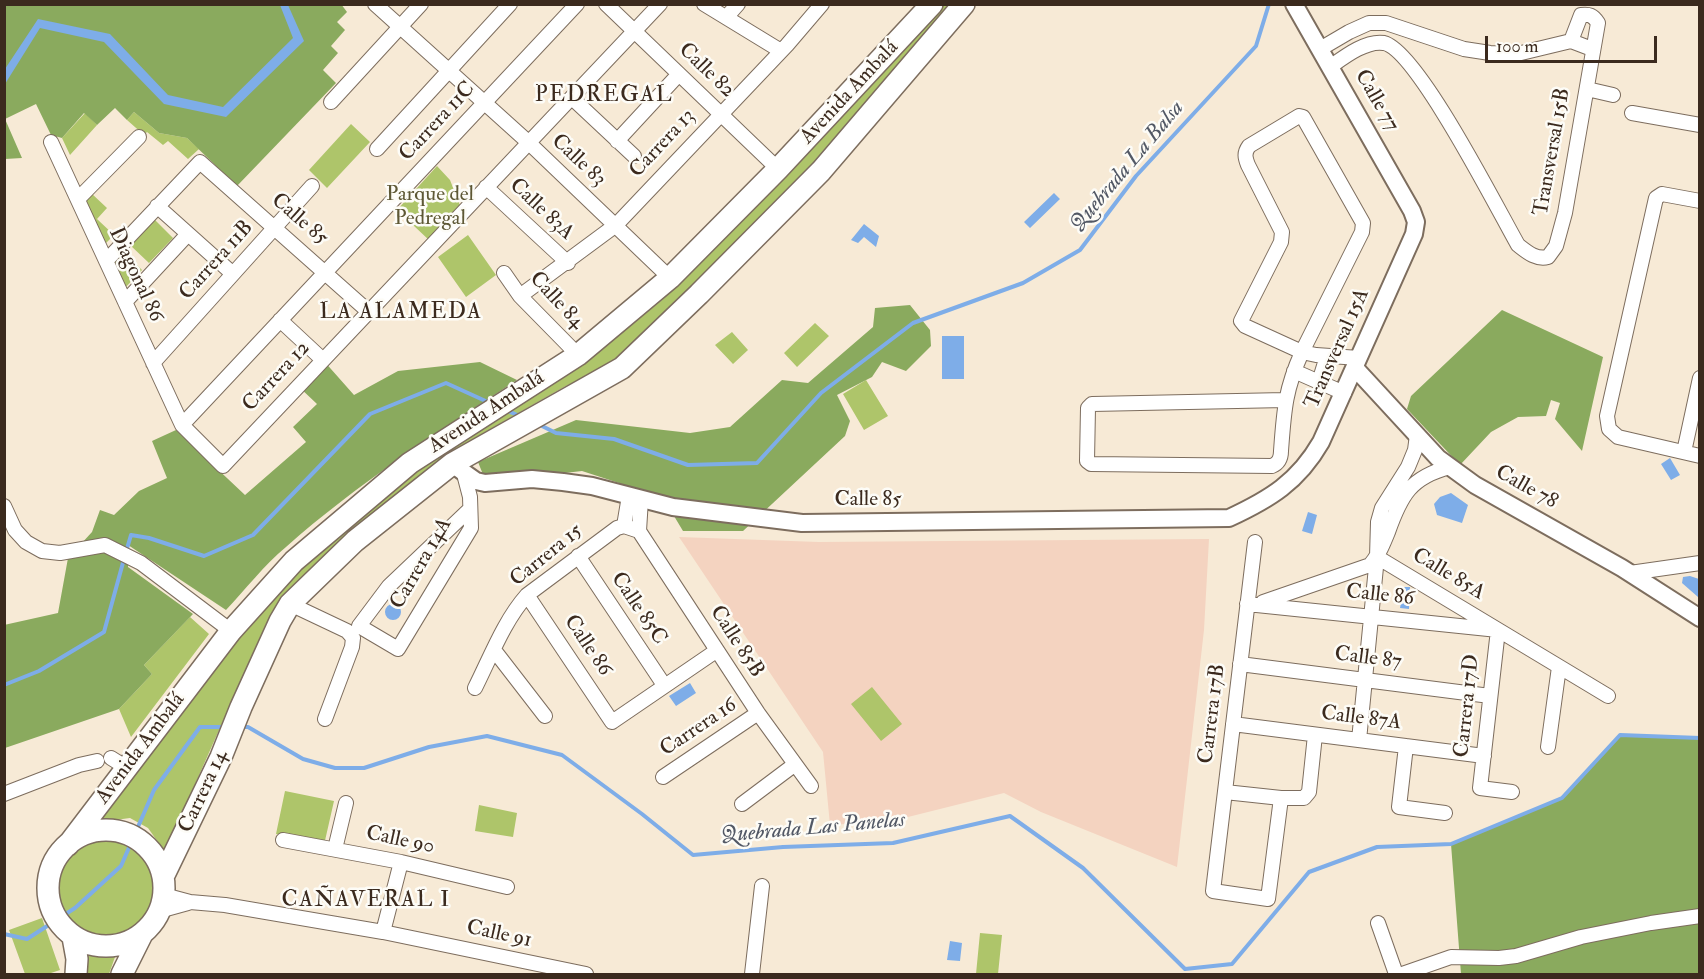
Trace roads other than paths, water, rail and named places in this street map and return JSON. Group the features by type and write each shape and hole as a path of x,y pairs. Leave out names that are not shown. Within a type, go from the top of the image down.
{"main road":[{"name":"Avenida Ambalá","path":"68,845 104,766 294,561 410,463 578,355 670,278 778,169 932,4"},
{"name":"Avenida Ambalá","path":"241,707 290,604 355,541 498,439 622,368 821,171 964,4"},
{"name":"Carrera 14","path":"162,894 241,707"},
{"path":"92,832 120,832 130,834 151,852 161,868 162,894 154,922 142,934 123,944 92,945 69,933 53,915 49,898 50,875 53,864 68,845 92,832"},
{"path":"69,933 77,959 76,975"},
{"path":"123,975 142,934"}],"street":[{"name":"Calle 83","path":"375,4 485,102 670,278"},
{"path":"331,102 421,4"},
{"path":"377,149 510,4"},
{"name":"Carrera 11C","path":"182,425 577,4"},
{"name":"Calle 82","path":"606,4 778,169"},
{"name":"Carrera 12","path":"182,425 223,466 660,4"},
{"path":"704,4 781,51"},
{"name":"Carrera 13","path":"520,297 616,225 781,51 822,4"},
{"name":"Calle 77","path":"1294,4 1412,211 1416,222"},
{"name":"Transversal 15B","path":"1330,67 1358,49 1377,43 1386,44 1397,50 1425,84 1457,135 1518,245 1530,255 1541,259 1548,257 1556,246 1564,213 1598,23 1594,17 1589,14 1581,15 1571,41"},
{"path":"1320,49 1369,23 1386,23 1464,49 1490,53 1517,54 1571,41 1592,50"},
{"path":"617,141 679,74"},
{"path":"1587,89 1613,95"},
{"path":"572,98 634,156"},
{"path":"1632,113 1700,125"},
{"path":"1285,400 1092,404 1088,408 1087,461 1091,464 1272,466 1281,458 1285,400 1294,371 1302,352 1362,232 1363,223 1301,116 1249,146 1246,150 1248,165 1282,232 1281,242 1241,321 1245,326 1302,352 1357,363"},
{"path":"78,199 139,137"},
{"name":"Diagonal 86","path":"51,142 182,425"},
{"name":"Calle 85","path":"157,206 200,162 369,312"},
{"name":"Carrera 11B","path":"153,363 312,186"},
{"name":"Calle 83A","path":"486,187 567,263"},
{"path":"1700,201 1662,194 1656,198 1607,416 1609,429 1618,437 1700,456"},
{"path":"106,261 157,206 233,274"},
{"name":"Transversal 15A","path":"1286,486 1311,458 1344,393 1414,234 1416,222"},
{"path":"125,302 188,234"},
{"name":"Calle 84","path":"504,273 520,297 578,355"},
{"path":"280,320 323,360"},
{"path":"1319,382 1327,356"},
{"name":"Calle 78","path":"1357,363 1417,435 1438,458 1450,467 1475,485 1630,573 1700,618"},
{"path":"1294,371 1344,393"},
{"path":"1684,452 1700,378"},
{"path":"1359,740 1377,557 1378,522 1382,508 1408,480 1417,435"},
{"path":"1408,480 1450,467"},
{"path":"458,469 470,503"},
{"name":"Calle 85","path":"458,469 476,481 485,483 532,479 563,482 592,486 673,507 802,523 1229,518 1258,505 1286,486"},
{"path":"635,498 639,531 624,526 635,498"},
{"name":"Carrera 14A","path":"470,503 471,528 398,649 359,626 389,586 470,503"},
{"path":"4,506 15,530 26,542 42,551 60,553 105,545 141,563 231,631"},
{"name":"Carrera 15","path":"475,688 518,605 527,595 616,528 624,526"},
{"name":"Calle 85B","path":"639,531 716,651 794,765 811,786"},
{"name":"Carrera 17B","path":"1255,542 1253,604 1240,664 1214,891 1268,899 1281,798"},
{"name":"Calle 85C","path":"578,556 664,685"},
{"name":"Calle 85A","path":"1253,604 1370,564 1377,557 1608,696"},
{"path":"1630,573 1696,567"},
{"name":"Calle 86","path":"527,595 612,722 664,685"},
{"path":"290,604 347,631 353,638 352,648 325,719"},
{"name":"Calle 86","path":"1253,604 1498,630"},
{"name":"Carrera 17D","path":"1498,630 1480,788 1512,792"},
{"path":"494,650 545,716"},
{"path":"664,685 716,651"},
{"name":"Calle 87","path":"1240,664 1490,696"},
{"path":"1548,747 1559,667"},
{"name":"Carrera 16","path":"663,777 758,713"},
{"name":"Calle 87A","path":"1233,724 1484,756"},
{"path":"1225,792 1304,798 1309,792 1315,735"},
{"path":"1406,746 1399,807 1445,813"},
{"path":"742,804 794,765"},
{"path":"4,794 104,766"},
{"path":"335,849 346,803"},
{"name":"Calle 90","path":"283,840 401,862 507,887"},
{"path":"383,932 401,862"},
{"path":"752,975 762,886"},
{"name":"Calle 91","path":"162,894 190,902 225,905 383,932 584,974"},
{"path":"1402,975 1451,957 1516,956 1581,937 1700,916"},
{"path":"1378,923 1396,975"}],"water":[{"path":"280,5 288,5 304,41 226,117 164,104 104,42 40,28 5,84 5,69 38,19 110,34 168,95 223,107 293,38"},
{"path":"1054,193 1060,199 1030,228 1024,222"},
{"path":"864,224 879,236 876,247 864,237 858,243 851,240"},
{"path":"942,336 964,336 964,379 942,379"},
{"path":"1670,458 1680,475 1671,480 1661,464"},
{"path":"1451,493 1468,505 1462,523 1437,515 1434,504 1440,497"},
{"path":"1308,512 1317,515 1312,534 1302,531"},
{"path":"1690,576 1699,579 1698,597 1682,583 1683,577"},
{"path":"1404,587 1410,587 1409,609 1400,608"},
{"path":"393,604 401,612 393,620 385,612"},
{"path":"690,683 696,693 676,706 669,696"},
{"path":"950,941 962,943 960,961 947,960"}],"waterway":[{"name":"Quebrada La Balsa","path":"538,424 556,433 614,439 688,465 757,463 821,393 913,323 1023,283 1080,250 1136,176 1256,46 1269,4"},
{"name":"Quebrada La Balsa","path":"1427,4 1435,4"},
{"name":"Quebrada La Balsa","path":"126,552 131,535 149,538 204,556 253,535 370,414 446,383 490,403"},
{"name":"Quebrada La Balsa","path":"505,410 520,416"},
{"path":"4,685 39,671 104,632 124,559"},
{"path":"4,934 27,939 75,908 121,866 154,790 200,727 224,727"},
{"name":"Quebrada Las Panelas","path":"241,727 248,727 303,759 335,768 364,768 429,747 487,736 562,755 693,855 783,847 893,843 1010,816 1083,868 1185,969 1232,964 1309,872 1377,847 1451,844 1562,798 1620,735 1700,738"}],"district":[{"name":"PEDREGAL","path":"604,96"},
{"name":"LA ALAMEDA","path":"401,313"},
{"name":"CAÑAVERAL I","path":"366,901"}],"park label":[{"name":"Parque del Pedregal","path":"430,207"}]}
